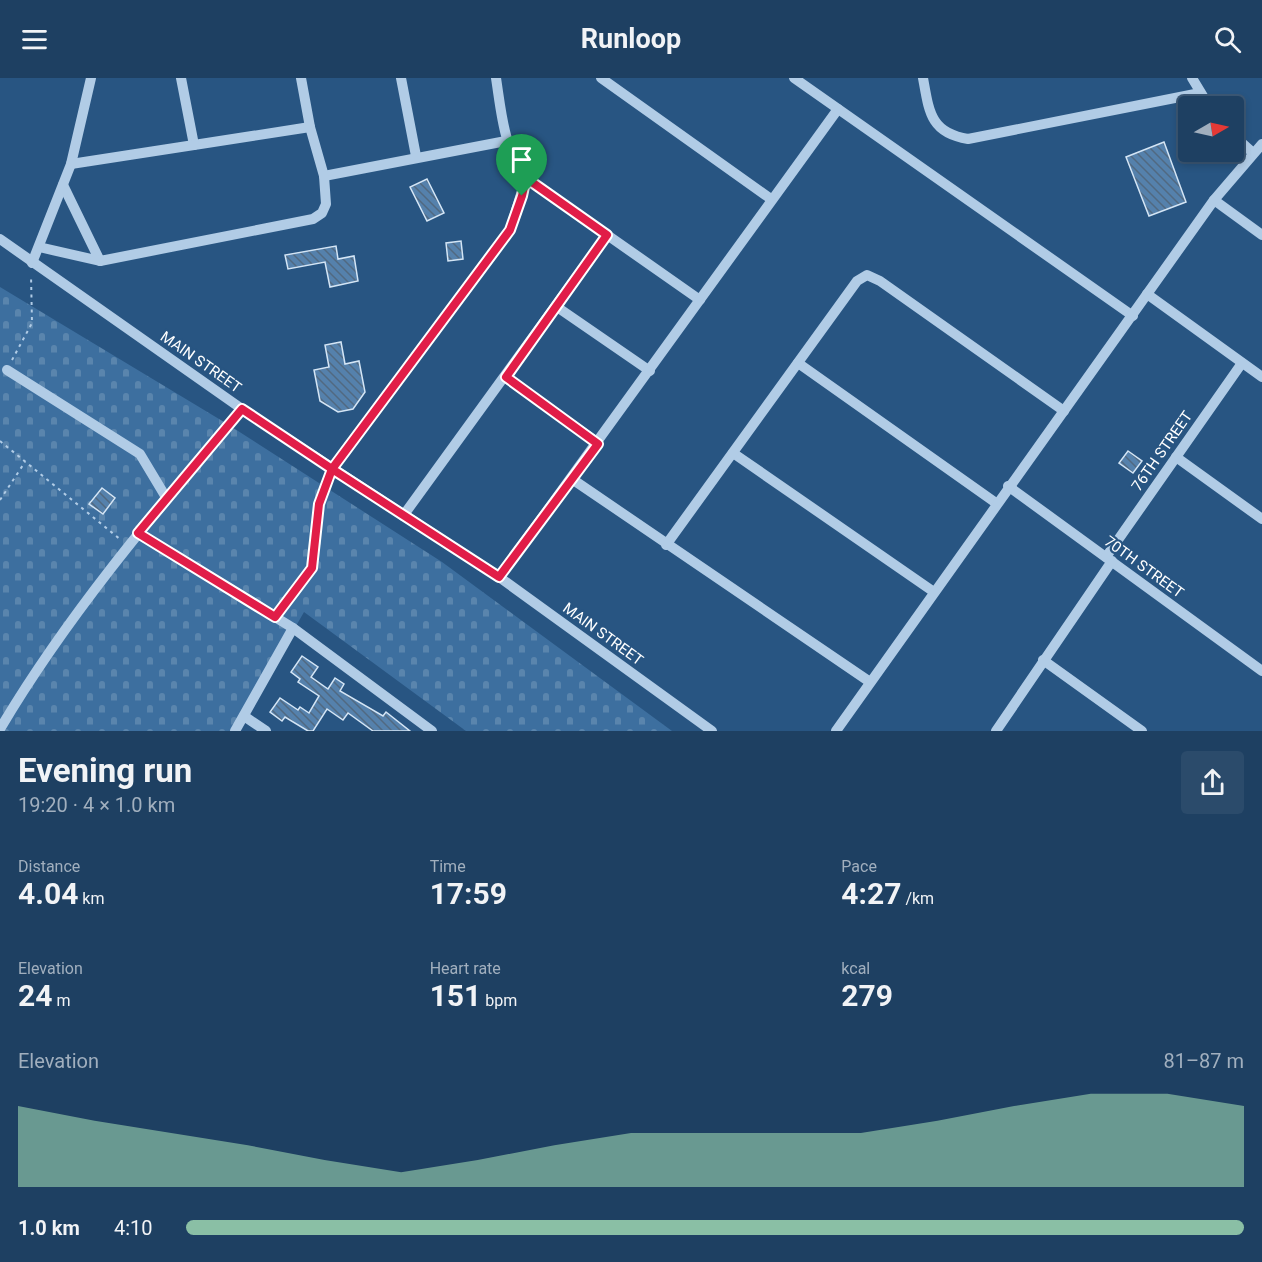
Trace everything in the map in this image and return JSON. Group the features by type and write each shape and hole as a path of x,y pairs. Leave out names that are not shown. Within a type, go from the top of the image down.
{"street":[{"path":"32,263 71,164 91,78"},
{"path":"181,78 194,145"},
{"path":"39,247 100,261 313,219 322,213 326,204 324,176 310,126 301,78"},
{"path":"401,78 416,156"},
{"path":"496,78 506,141 512,158 526,178 700,300"},
{"path":"601,78 771,199"},
{"path":"794,78 1133,316"},
{"path":"923,78 930,112 938,126 952,136 968,139 1200,93"},
{"path":"1192,78 1202,96"},
{"path":"499,577 598,444 771,199 838,109"},
{"path":"71,164 310,126"},
{"path":"324,176 416,156 506,141"},
{"path":"836,731 1008,486 1133,316 1214,200 1252,152 1262,144"},
{"path":"1244,145 1252,152"},
{"path":"275,617 312,568 319,504 332,469 510,230 526,178"},
{"path":"63,185 100,261"},
{"path":"1214,200 1262,235"},
{"path":"404,516 607,235"},
{"name":"MAIN STREET","path":"0,239 242,409 499,577 712,731"},
{"path":"666,545 856,280 867,275 880,281 1064,411"},
{"path":"1147,294 1262,377"},
{"path":"557,307 650,371"},
{"path":"798,363 996,503"},
{"name":"76TH STREET","path":"996,731 1176,457 1242,363"},
{"path":"7,370 140,454 167,499"},
{"path":"506,377 598,444"},
{"path":"0,729 27,683 128,545 242,409"},
{"path":"733,453 934,592"},
{"path":"1176,457 1262,519"},
{"path":"572,479 870,682"},
{"name":"70TH STREET","path":"1008,486 1262,671"},
{"path":"138,533 293,628 432,731"},
{"path":"236,731 293,628"},
{"path":"1043,660 1135,729"},
{"path":"244,716 266,731"}],"path":[{"path":"7,370 32,322 32,263"},
{"path":"0,441 128,545"},
{"path":"0,500 25,462"}],"green space":[{"path":"0,287 224,422 442,562 672,731 466,731 304,612 236,731 0,731"}],"building":[{"path":"1164,142 1186,202 1149,216 1126,157"},
{"path":"427,179 444,213 427,221 410,187"},
{"path":"461,241 463,259 448,261 446,243"},
{"path":"336,246 338,259 354,256 358,281 330,287 325,262 288,269 285,255"},
{"path":"341,342 345,364 359,361 365,392 353,409 338,412 320,401 314,370 329,367 325,345"},
{"path":"1128,451 1142,461 1133,473 1119,463"},
{"path":"102,488 115,498 103,514 89,504"},
{"path":"302,656 318,667 311,677 328,689 335,678 344,684 340,691 383,716 386,712 410,731 373,731 348,713 343,720 327,709 313,731 308,731 285,717 282,721 270,712 280,698 298,710 300,707 309,713 319,696 298,682 300,679 291,672"}],"route":[{"path":"522,196 518,213 510,230 332,469 242,409 138,533 275,617 312,568 319,504 332,469 499,577 598,444 506,377 607,235 526,178 522,196"}]}
